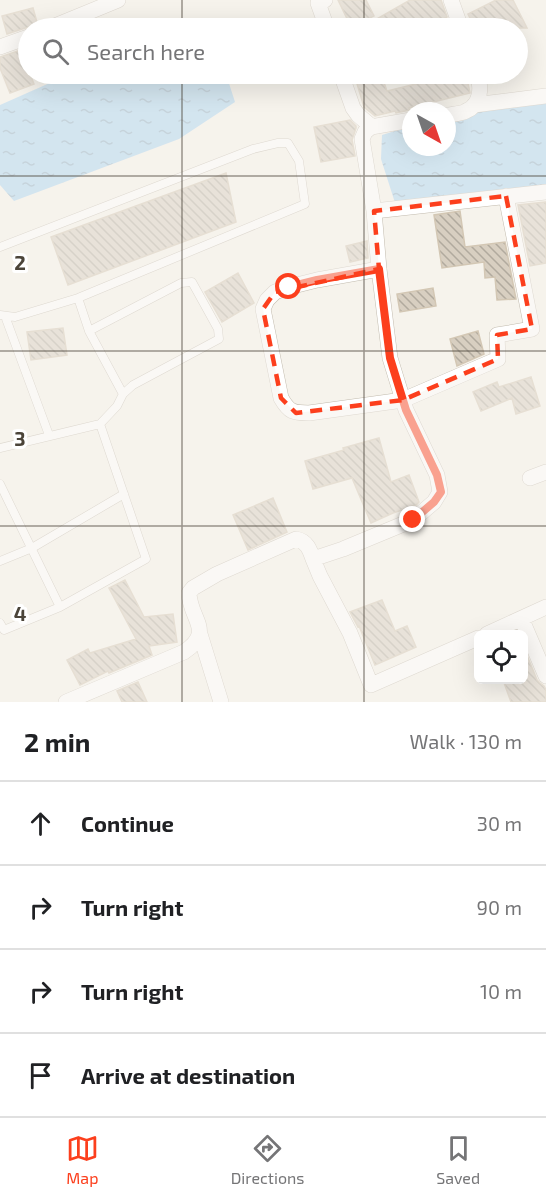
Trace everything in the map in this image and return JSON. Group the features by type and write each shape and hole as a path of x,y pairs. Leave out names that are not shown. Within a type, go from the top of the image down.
{"street":[{"path":"74,18 118,0"},
{"path":"323,18 318,3 325,0"},
{"path":"452,0 458,18"},
{"path":"0,47 18,41"},
{"path":"345,84 357,115 372,127"},
{"path":"456,114 466,112 479,99 479,84"},
{"path":"474,105 546,96"},
{"path":"314,559 413,520 434,502 441,492 437,475 406,410 390,358 374,211 362,139 365,132 372,127 402,122"},
{"path":"374,211 546,192"},
{"path":"379,269 289,287 275,292 267,300 263,309 281,398 289,410 296,413 309,413 403,400 498,359 497,335 532,329 506,196"},
{"path":"530,478 546,472"},
{"path":"221,702 199,626 189,602 189,593 193,588 217,574 296,539 303,540 308,547 320,576 350,633 370,685 474,640"},
{"path":"497,630 546,608"},
{"path":"522,620 546,676"},
{"path":"66,702 184,652 197,641 200,634"}],"lane":[{"path":"0,247 253,149 288,143 299,161 305,204 78,298 15,317 3,316 49,435"},
{"path":"0,448 100,424 117,406 123,394 133,385 219,339 218,329 192,282 181,283 89,331"},
{"path":"78,298 89,331 123,394"},
{"path":"0,623 4,630 60,607 146,559 100,424"},
{"path":"0,484 60,607"},
{"path":"0,561 32,548 124,494"}],"highlighted area":[{"path":"506,196 532,329 497,335 498,359 403,400 296,413 281,398 263,309 275,292 379,269 374,211"}],"water":[{"path":"47,84 229,84 235,102 179,139 14,201 0,185 0,105"},
{"path":"546,103 546,194 397,209 381,159 382,135 402,129 402,156 456,156 456,114"}],"building":[{"path":"338,0 366,0 374,16 370,18 347,18"},
{"path":"410,0 441,0 447,17 445,18 378,18"},
{"path":"496,0 513,0 522,18 470,18 468,14"},
{"path":"33,8 36,18 18,18 18,30 7,34 2,16"},
{"path":"18,51 18,84 34,84 10,93 0,68 0,57"},
{"path":"357,84 385,84 387,91 416,84 468,84 470,93 433,102 402,102 402,112 396,113 395,111 375,116 364,107"},
{"path":"350,120 356,126 352,140 355,156 321,162 314,127"},
{"path":"226,173 236,222 68,285 51,237"},
{"path":"546,202 546,263 530,266 518,205"},
{"path":"460,211 465,247 505,242 516,299 497,300 495,277 485,278 484,262 442,268 434,215"},
{"path":"367,241 368,258 350,262 346,246"},
{"path":"238,273 254,303 222,322 205,292"},
{"path":"433,288 436,306 400,312 397,294"},
{"path":"63,328 67,355 31,360 27,332"},
{"path":"478,331 484,354 457,366 450,339"},
{"path":"531,377 540,406 516,414 512,398 481,411 473,392 497,382 499,387"},
{"path":"379,438 391,482 409,475 419,502 371,523 352,478 313,489 305,461"},
{"path":"273,498 287,532 248,550 233,515"},
{"path":"125,580 144,617 173,614 177,642 149,646 152,655 109,673 108,671 80,685 67,660 88,649 90,653 136,639 109,588"},
{"path":"382,600 395,631 407,626 416,647 375,665 359,626 350,612"},
{"path":"528,658 537,680 546,690 546,702 511,702 504,684 528,684"},
{"path":"138,682 147,702 122,702 117,691"}],"route":[{"path":"289,287 379,269 390,358 406,410 437,475 441,492 434,502 413,520"}]}
